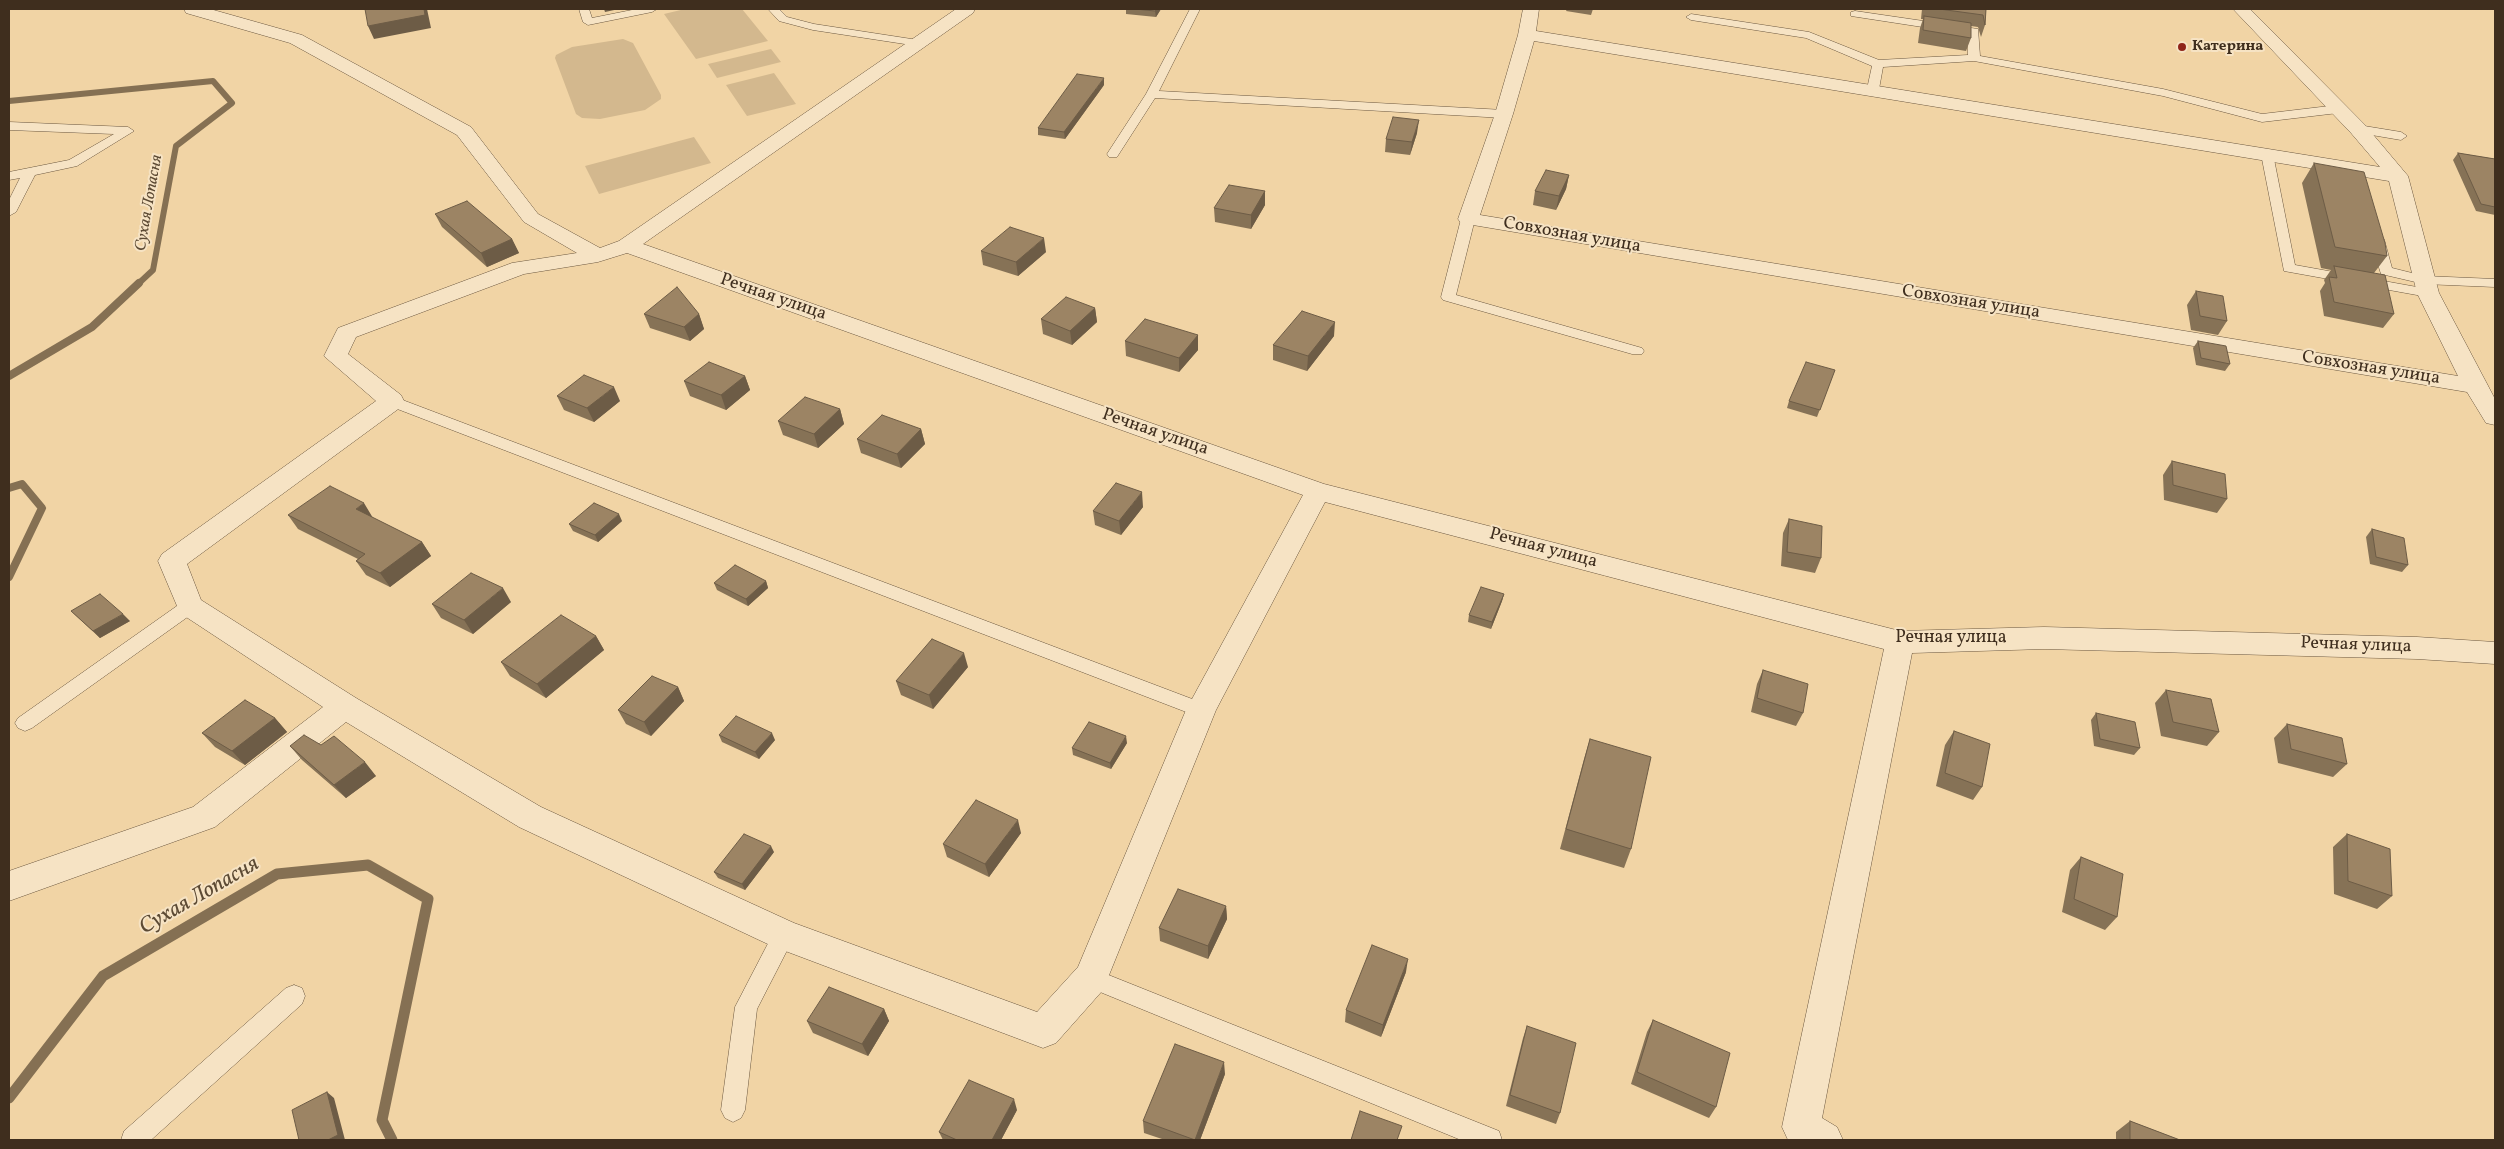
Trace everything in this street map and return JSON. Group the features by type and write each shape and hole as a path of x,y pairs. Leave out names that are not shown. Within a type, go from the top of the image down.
{"street":[{"path":"192,9 296,39 464,131 531,218 598,256"},
{"path":"967,9 627,246 598,256 520,268 346,333 336,356 392,401 172,562 190,606 345,706 530,817 784,935 1043,1030 1091,978 1201,710 1318,491"},
{"path":"1468,219 1504,114 1527,35 1531,9"},
{"path":"2241,9 2358,129 2398,176 2426,286 2475,386 2495,417"},
{"path":"1527,35 1873,89 2398,176"},
{"name":"Совхозная улица","path":"1468,219 2475,386"},
{"name":"Речная улица","path":"627,246 1318,491 1900,642 2044,638 2417,648 2495,653"},
{"path":"1824,1140 1801,1127 1900,642"},
{"path":"9,886 204,817 345,706"}],"lane":[{"path":"584,9 588,22 652,9"},
{"path":"773,9 782,19 813,27 918,43"},
{"path":"1113,154 1152,94 1195,9"},
{"path":"1855,14 1974,31 1974,58"},
{"path":"1691,17 1809,35 1878,64 1974,58 2163,93 2262,118 2338,109"},
{"path":"1873,89 1878,64"},
{"path":"1152,94 1504,114"},
{"path":"9,126 128,131 73,162 9,176"},
{"path":"2358,129 2401,136"},
{"path":"2267,154 2289,268 2426,286 2495,282"},
{"path":"9,212 29,173"},
{"path":"1468,219 1448,297 1638,351"},
{"path":"2376,236 2386,271 2426,286"},
{"path":"392,401 1201,710"},
{"path":"25,723 190,606"},
{"path":"733,1110 746,1006 784,935"},
{"path":"1091,978 1490,1140"},
{"path":"133,1140 294,996"}],"shaded area":[{"path":"685,9 742,9 768,41 696,59 664,14"},
{"path":"623,39 633,43 661,95 661,99 645,110 600,119 582,118 576,114 555,58 556,55 572,47"},
{"path":"771,49 781,62 717,78 708,64"},
{"path":"774,73 796,104 747,116 726,85"},
{"path":"694,137 711,163 599,194 585,166"}],"building":[{"path":"365,9 424,9 425,15 368,26"},
{"path":"1135,9 1157,9 1155,11"},
{"path":"1939,9 1986,9 1985,25 1983,15"},
{"path":"1924,16 1971,23 1971,38 1923,30"},
{"path":"1077,74 1104,78 1064,132 1038,128"},
{"path":"1393,117 1419,120 1412,142 1386,139"},
{"path":"2458,153 2495,159 2495,207 2481,204"},
{"path":"2314,163 2364,172 2385,243 2387,256 2335,247"},
{"path":"1546,170 1569,175 1559,196 1535,191"},
{"path":"1229,185 1265,191 1251,215 1214,208"},
{"path":"467,201 512,239 481,253 435,214"},
{"path":"1010,227 1044,238 1016,262 981,251"},
{"path":"2334,266 2385,275 2394,314 2334,302 2329,277 2337,278"},
{"path":"677,287 699,314 684,327 644,314"},
{"path":"2196,291 2223,296 2227,321 2200,316"},
{"path":"1066,297 1095,308 1070,331 1041,319"},
{"path":"1302,311 1335,322 1308,356 1273,345"},
{"path":"1145,319 1198,335 1179,358 1125,341"},
{"path":"2198,341 2226,346 2230,364 2201,358"},
{"path":"709,362 745,376 721,395 684,381"},
{"path":"1806,362 1835,370 1820,410 1789,401"},
{"path":"584,375 614,387 587,408 557,396"},
{"path":"805,397 840,409 814,434 778,421"},
{"path":"882,415 921,429 897,454 857,439"},
{"path":"2172,461 2225,474 2227,499 2173,485"},
{"path":"1116,483 1142,492 1119,521 1093,511"},
{"path":"330,486 364,503 356,509 422,542 380,573 356,561 365,554 288,515"},
{"path":"594,503 619,514 595,535 569,524"},
{"path":"1789,519 1822,526 1821,558 1787,552"},
{"path":"2372,529 2404,538 2408,565 2376,557"},
{"path":"735,565 766,581 746,599 714,583"},
{"path":"471,573 503,588 464,620 432,604"},
{"path":"1481,587 1504,594 1492,622 1469,615"},
{"path":"100,594 123,614 93,631 71,611"},
{"path":"561,615 596,636 537,684 501,662"},
{"path":"932,639 964,653 929,695 896,681"},
{"path":"1763,670 1808,684 1803,713 1757,698"},
{"path":"652,676 678,687 644,722 618,710"},
{"path":"2166,690 2211,699 2219,732 2173,722"},
{"path":"245,700 275,718 232,751 202,733"},
{"path":"2096,713 2135,722 2140,748 2100,739"},
{"path":"736,716 772,733 755,752 719,735"},
{"path":"1089,722 1126,736 1110,763 1072,748"},
{"path":"2287,724 2342,738 2347,764 2291,749"},
{"path":"1954,731 1990,744 1982,787 1945,773"},
{"path":"304,735 321,745 334,736 365,762 334,785 290,746"},
{"path":"1590,739 1651,757 1631,849 1566,829"},
{"path":"976,800 1018,820 985,864 943,844"},
{"path":"744,834 771,846 742,884 714,872"},
{"path":"2347,834 2390,849 2392,896 2348,881"},
{"path":"2081,857 2123,874 2117,917 2074,899"},
{"path":"1178,889 1226,906 1208,946 1159,928"},
{"path":"1372,945 1408,959 1383,1025 1346,1010"},
{"path":"829,987 884,1009 862,1044 807,1021"},
{"path":"1653,1020 1730,1053 1716,1107 1637,1072"},
{"path":"1527,1026 1576,1043 1560,1113 1510,1095"},
{"path":"1175,1044 1224,1062 1195,1140 1143,1121"},
{"path":"969,1080 1014,1099 992,1140 957,1140 939,1132"},
{"path":"327,1092 338,1135 328,1140 299,1140 292,1110"},
{"path":"1360,1111 1402,1126 1397,1140 1351,1140"},
{"path":"2130,1121 2180,1140 2130,1140"}],"waterway":[{"name":"Сухая Лопасня","path":"9,101 213,81 232,103 176,146 153,270 138,284"},
{"name":"Сухая Лопасня","path":"9,376 92,327 139,283"},
{"name":"Сухая Лопасня","path":"9,488 22,484 42,508 9,577"},
{"name":"Сухая Лопасня","path":"9,1098 103,976 277,874 368,865 428,899 382,1120 392,1140"}],"place":[{"name":"Катерина","path":"2182,47"}]}
